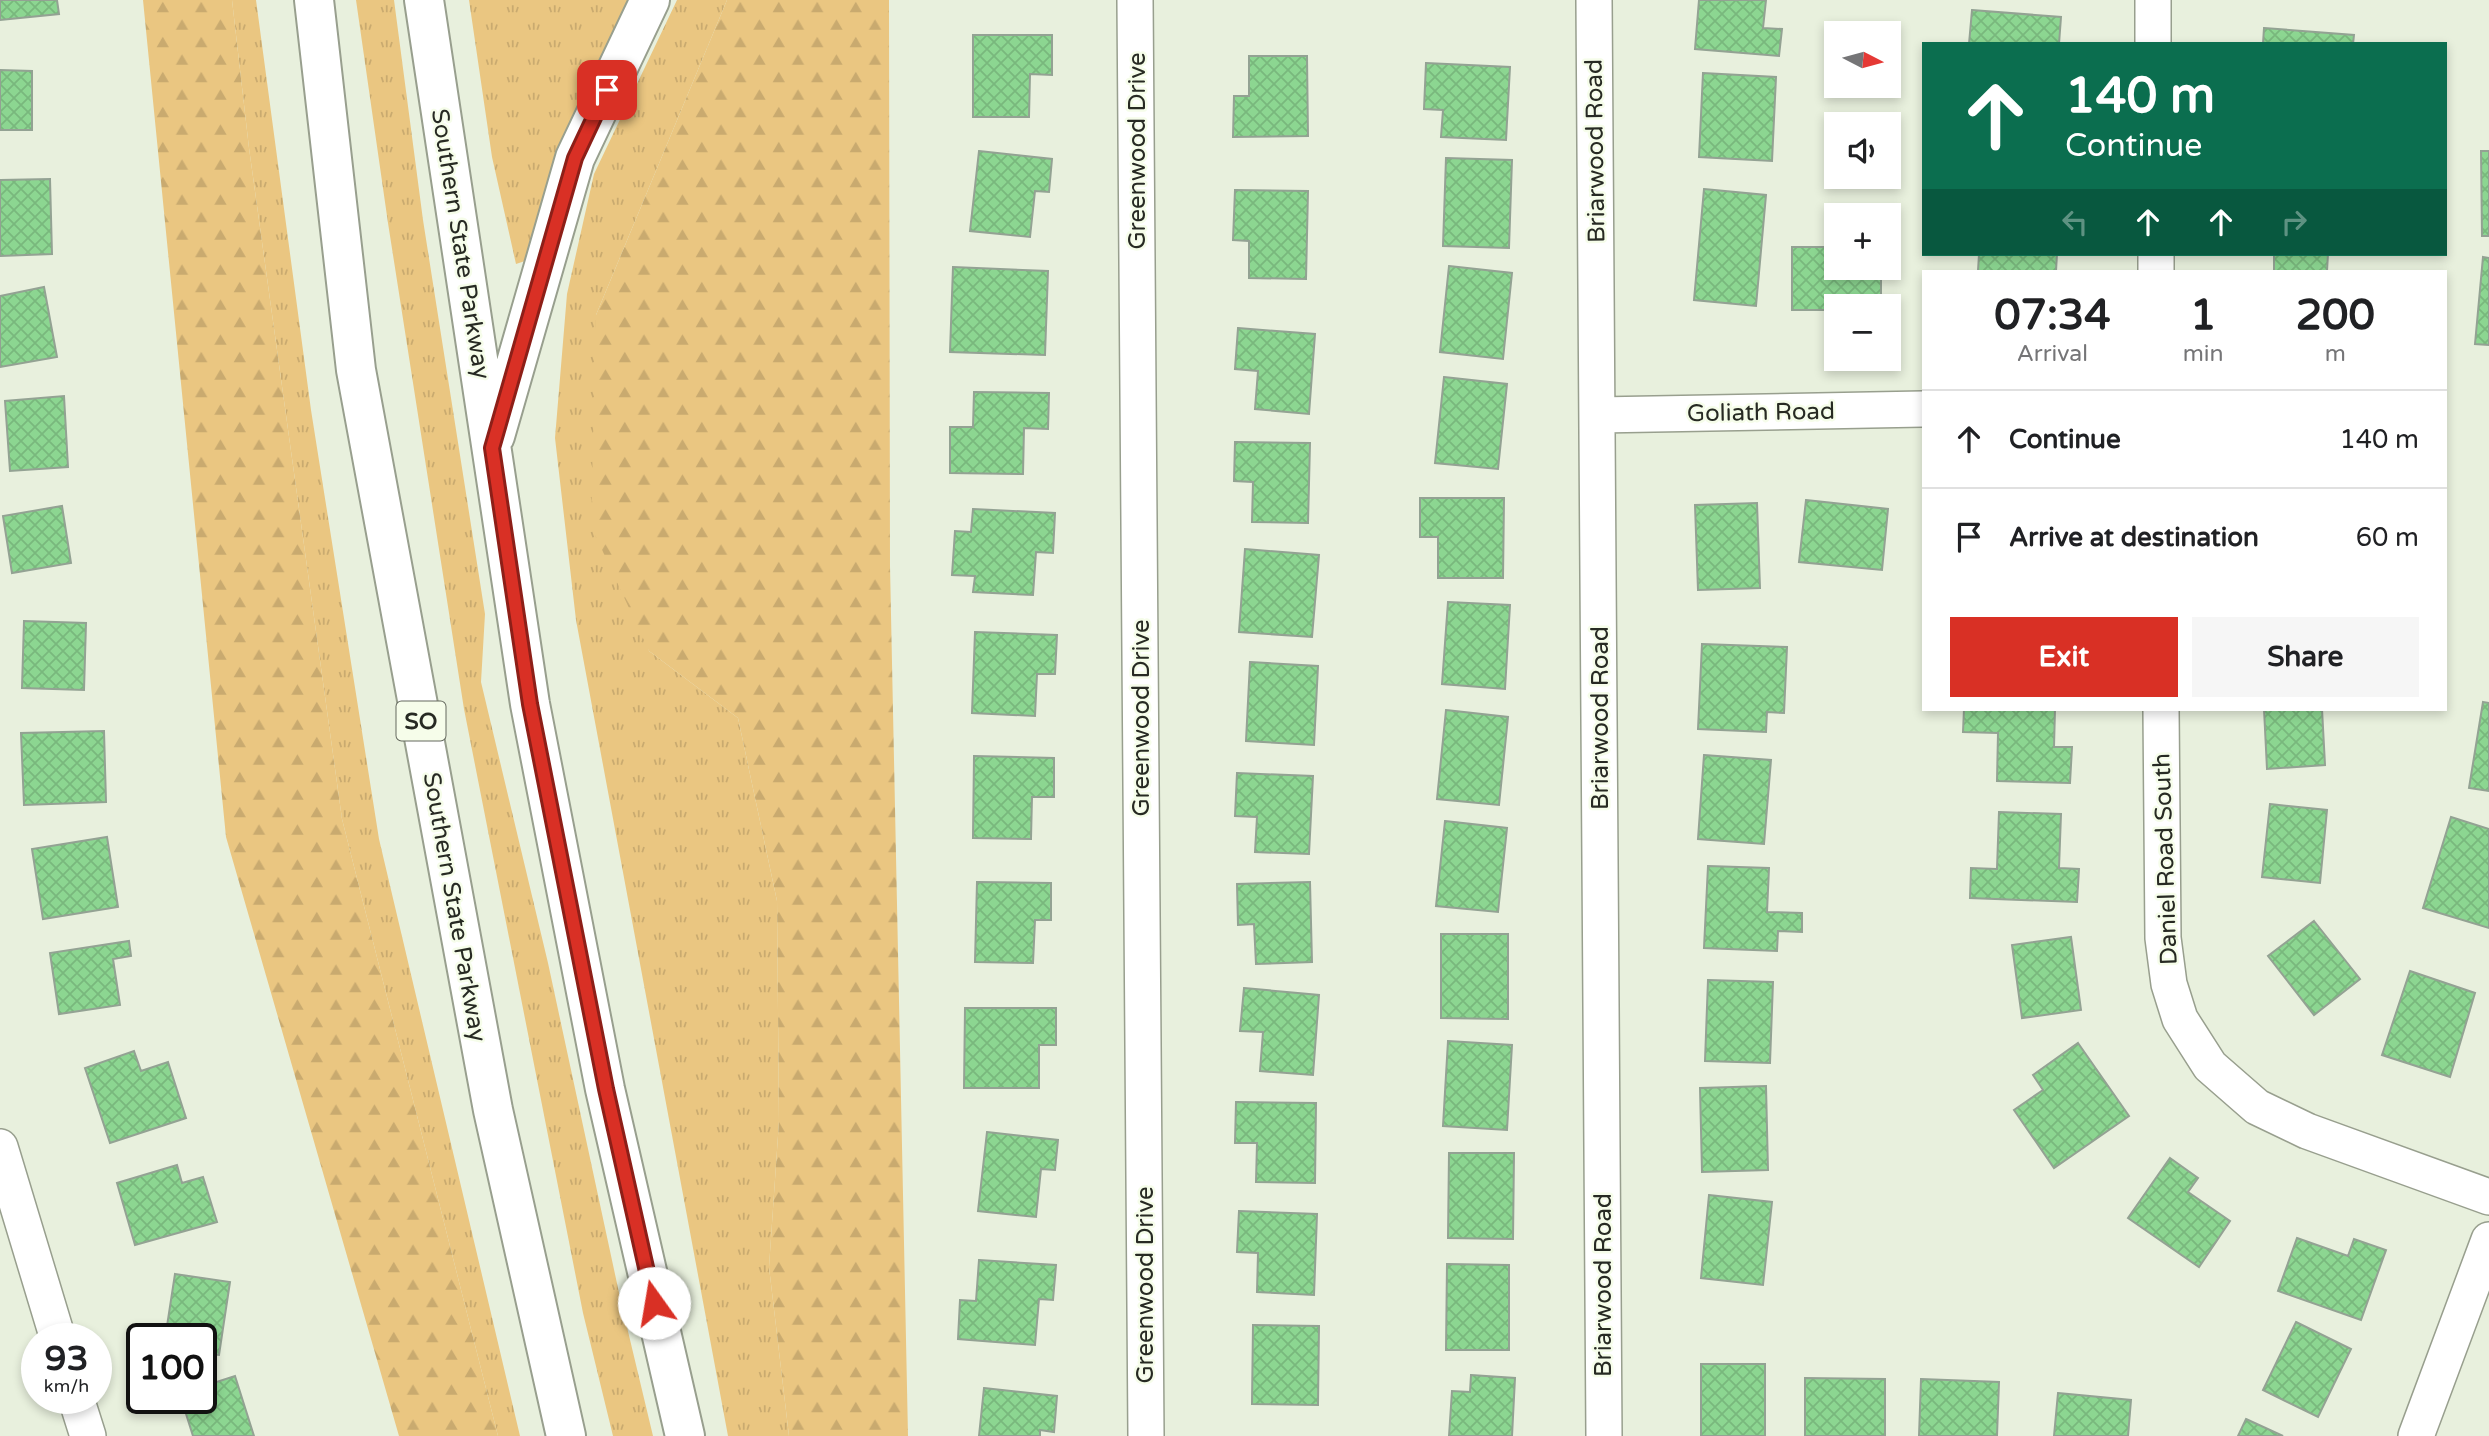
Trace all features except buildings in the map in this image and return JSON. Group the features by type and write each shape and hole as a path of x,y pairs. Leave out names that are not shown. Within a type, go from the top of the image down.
{"highway":[{"name":"Southern State Parkway","path":"314,0 356,370 493,1110 566,1436"},
{"name":"Southern State Parkway","path":"424,0 530,704 608,1103 685,1436"},
{"path":"492,448 575,158 650,0"}],"street":[{"name":"Greenwood Drive","path":"1135,0 1146,1436"},
{"name":"Briarwood Road","path":"1594,0 1604,1436"},
{"path":"2152,0 2153,42"},
{"name":"Goliath Road","path":"1598,415 1922,409"},
{"name":"Daniel Road South","path":"2161,711 2163,937 2169,984 2180,1019 2210,1066 2257,1107 2306,1131 2489,1197"},
{"path":"0,1147 53,1323"},
{"path":"2416,1436 2489,1240"},
{"path":"81,1414 88,1436"}],"green space":[{"path":"143,0 232,0 249,148 342,819 498,1436 399,1436 226,837"},
{"path":"232,0 256,0 311,410 379,839 520,1436 498,1436 342,819 249,148"},
{"path":"356,0 394,0 423,220 485,614 481,682 548,963 621,1302 653,1436 613,1436 583,1313 464,709"},
{"path":"469,0 635,0 528,260 516,264 492,157"},
{"path":"677,0 727,0 596,315 649,651 738,718 777,901 779,1121 769,1267 789,1436 728,1436 576,620 555,438 567,294 594,174"},
{"path":"727,0 889,0 890,566 908,1436 789,1436 769,1267 779,1121 777,901 738,718 649,651 591,526 596,315"}],"route":[{"path":"607,90 575,158 492,448 530,704 606,1089 654,1303"}]}
